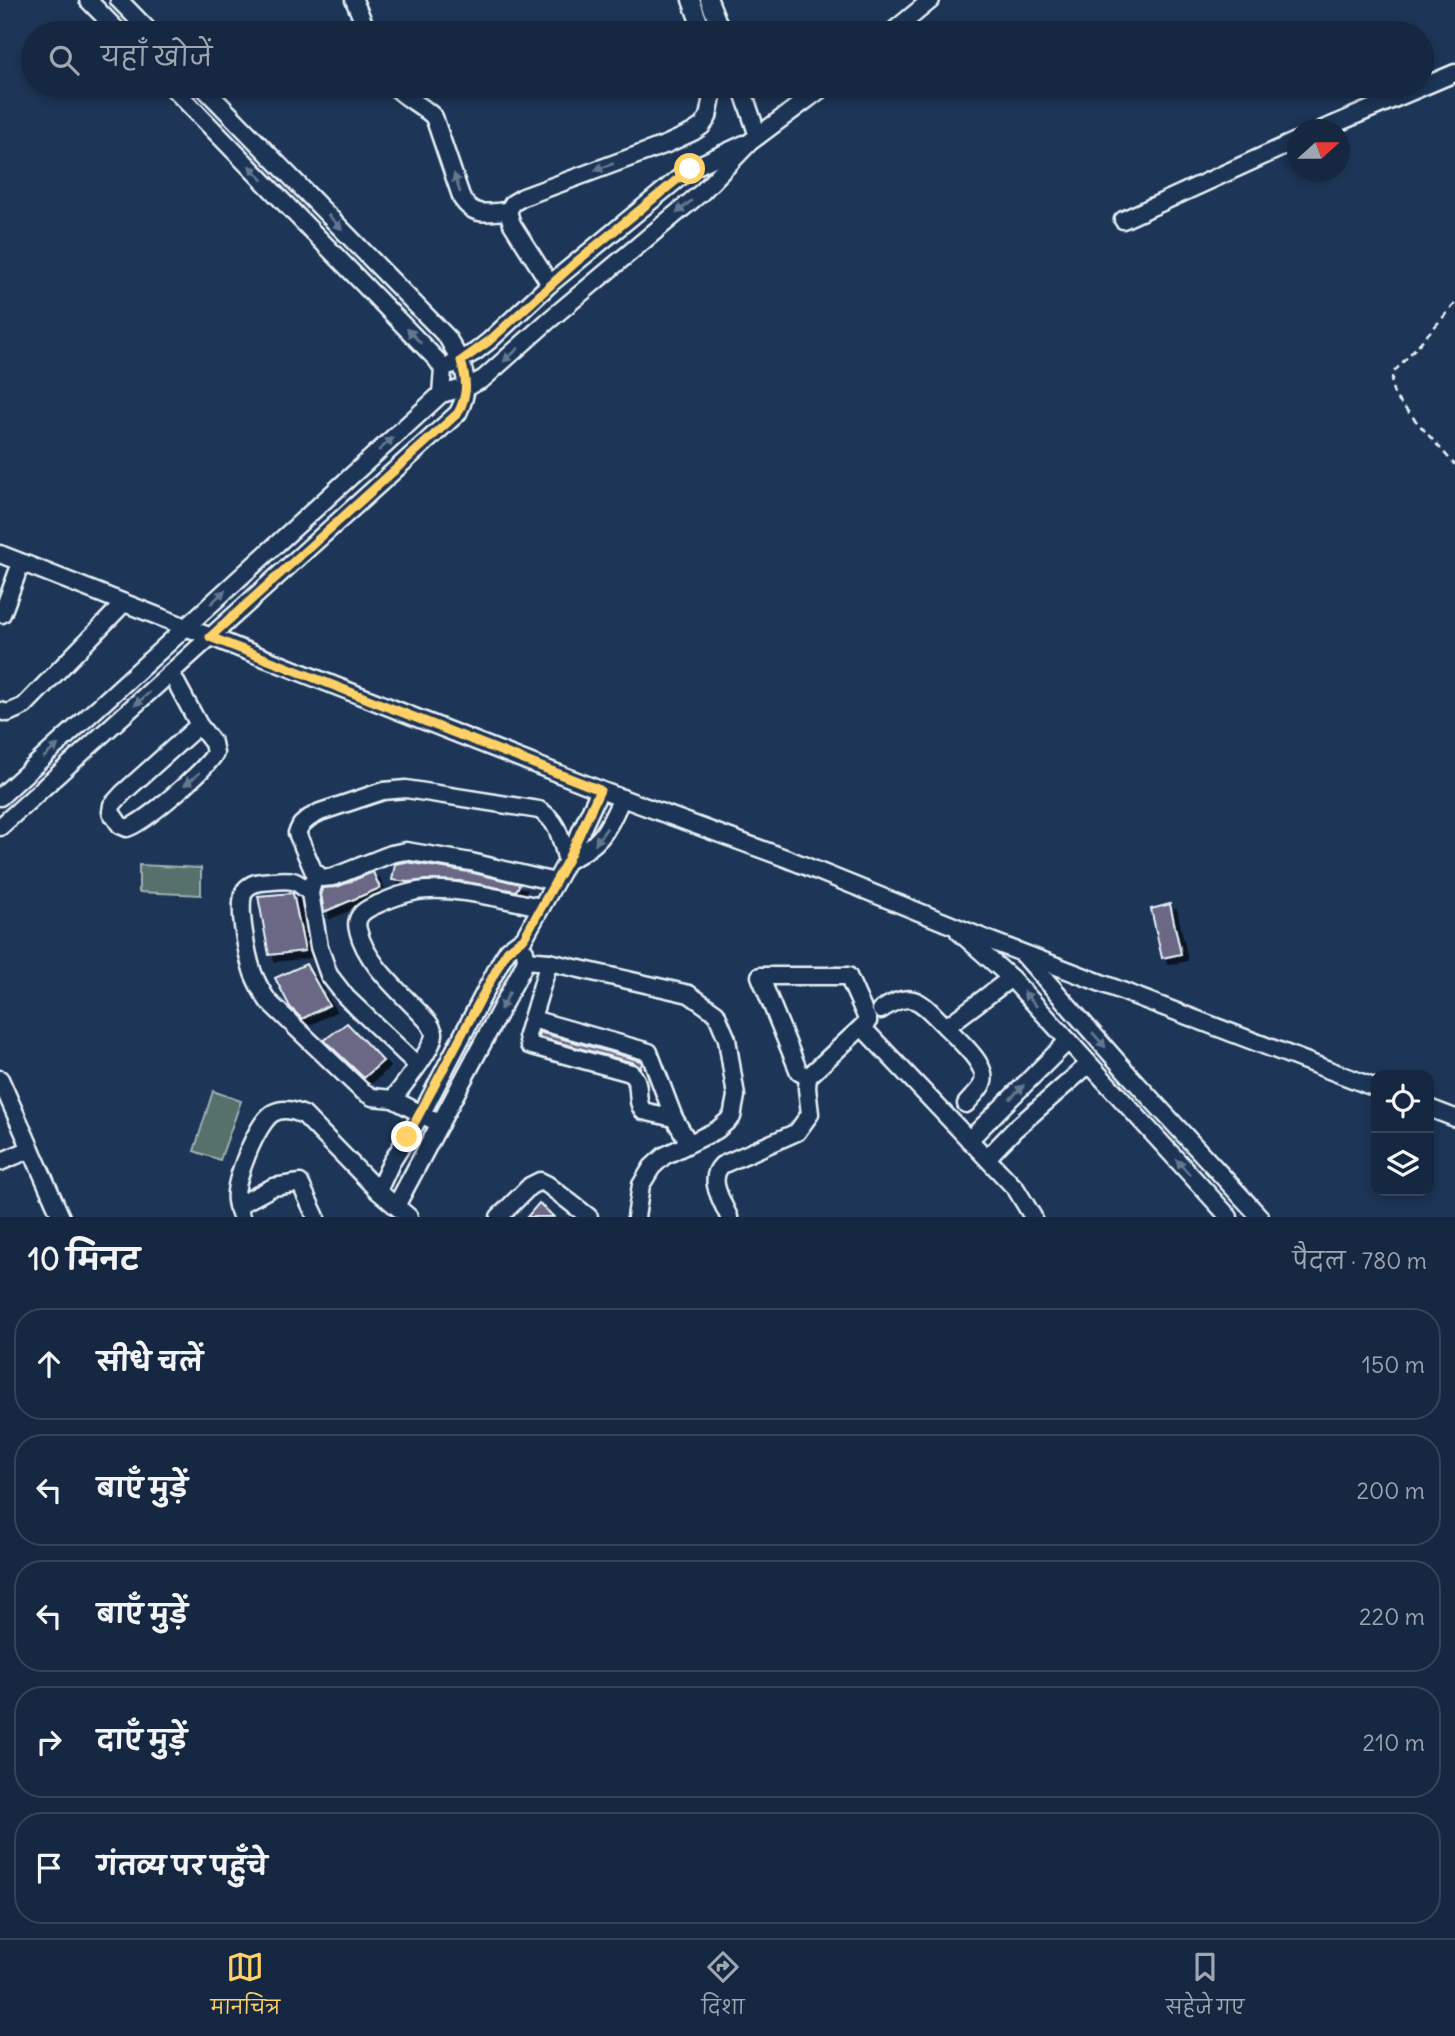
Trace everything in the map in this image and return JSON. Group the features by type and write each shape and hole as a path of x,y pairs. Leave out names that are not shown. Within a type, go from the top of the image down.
{"street":[{"path":"88,0 108,21"},
{"path":"119,0 139,21"},
{"path":"354,0 363,21"},
{"path":"691,0 699,21"},
{"path":"709,0 717,21"},
{"path":"906,21 931,0"},
{"path":"1434,83 1455,74"},
{"path":"183,98 437,360 443,369 441,394"},
{"path":"0,827 458,413 466,398 467,387 461,361 447,337 214,98"},
{"path":"406,98 435,117 463,199 469,209 476,213 508,211"},
{"path":"508,211 513,203 523,197 693,132 702,126 708,117 712,98"},
{"path":"744,98 754,139"},
{"path":"0,797 441,394 467,387 483,379 702,192 754,139 809,98"},
{"path":"1347,119 1398,98"},
{"path":"443,369 461,361 489,341 550,284 690,169 754,139"},
{"path":"1123,220 1287,145"},
{"path":"641,208 658,229"},
{"path":"508,211 513,224 550,284"},
{"path":"576,262 589,272 595,282"},
{"path":"527,306 541,327"},
{"path":"0,554 600,790 788,859 1371,1086"},
{"path":"2,614 22,563"},
{"path":"0,711 8,713 24,706 124,603"},
{"path":"171,673 199,725 213,743 215,753 211,762 133,826 127,828 120,825 111,812 113,805 199,725"},
{"path":"322,878 313,870 298,833 301,825 320,812 383,791 406,789 539,810 550,816 557,825 567,861"},
{"path":"378,1191 501,961 508,950 524,938 567,861 600,790"},
{"path":"567,861 596,844 622,798"},
{"path":"417,1065 346,997 330,975 319,947 310,893 313,883 406,851 471,862 555,882"},
{"path":"310,893 298,881 288,880 254,883 242,896 241,907 252,970 268,1002 361,1090 372,1097 393,1099 440,1125"},
{"path":"393,1099 432,1042 434,1033 429,1023 365,949 357,928 359,916 365,909 416,891 467,893 541,907"},
{"path":"950,924 1011,978 1229,1217"},
{"path":"396,1206 526,960 524,938"},
{"path":"1021,952 1139,1086 1260,1217"},
{"path":"526,960 549,962 689,994 716,1013 727,1039 736,1096 732,1117 717,1130 664,1156 652,1167 641,1185 636,1217"},
{"path":"549,962 527,1035 529,1045 631,1073 638,1084 639,1107 643,1111 674,1118"},
{"path":"760,976 848,976 868,1021 808,1077 799,1072 760,976"},
{"path":"946,1027 1011,978"},
{"path":"881,1010 894,1000 907,998 922,1003 979,1062 984,1074 983,1083 966,1104"},
{"path":"532,1019 649,1052 674,1118 689,1143"},
{"path":"862,1027 1016,1189 1033,1217"},
{"path":"970,1140 1068,1041"},
{"path":"987,1158 1015,1129 1089,1064"},
{"path":"729,1217 717,1188 716,1170 797,1132 810,1114 808,1077"},
{"path":"0,1079 61,1217"},
{"path":"316,1217 300,1183 273,1187 239,1211 236,1200 238,1178 262,1125 274,1113 291,1109 304,1115 378,1191 409,1217"},
{"path":"1434,1110 1455,1118"},
{"path":"0,1163 31,1149"},
{"path":"499,1217 530,1186 540,1181 589,1217"}],"path":[{"path":"1455,304 1393,373 1391,384 1395,397 1455,465"}],"green space":[{"path":"139,865 201,868 201,895 139,892"},
{"path":"213,1091 241,1101 220,1160 194,1151"}],"building":[{"path":"406,862 469,872 520,884 516,891 461,881 392,880 395,864"},
{"path":"373,872 380,888 324,912 322,888 337,887"},
{"path":"293,893 305,951 269,955 258,896"},
{"path":"1170,904 1181,954 1162,958 1151,909"},
{"path":"306,964 329,1005 302,1019 290,1007 275,978"},
{"path":"347,1023 383,1061 364,1078 324,1040"},
{"path":"539,1032 641,1061 642,1064 640,1068 634,1063 538,1037"},
{"path":"539,1203 554,1217 527,1217"}],"route":[{"path":"407,1137 501,961 508,950 524,938 567,861 600,790 210,637 458,413 466,398 467,387 461,361 489,341 550,284 690,169"}]}
